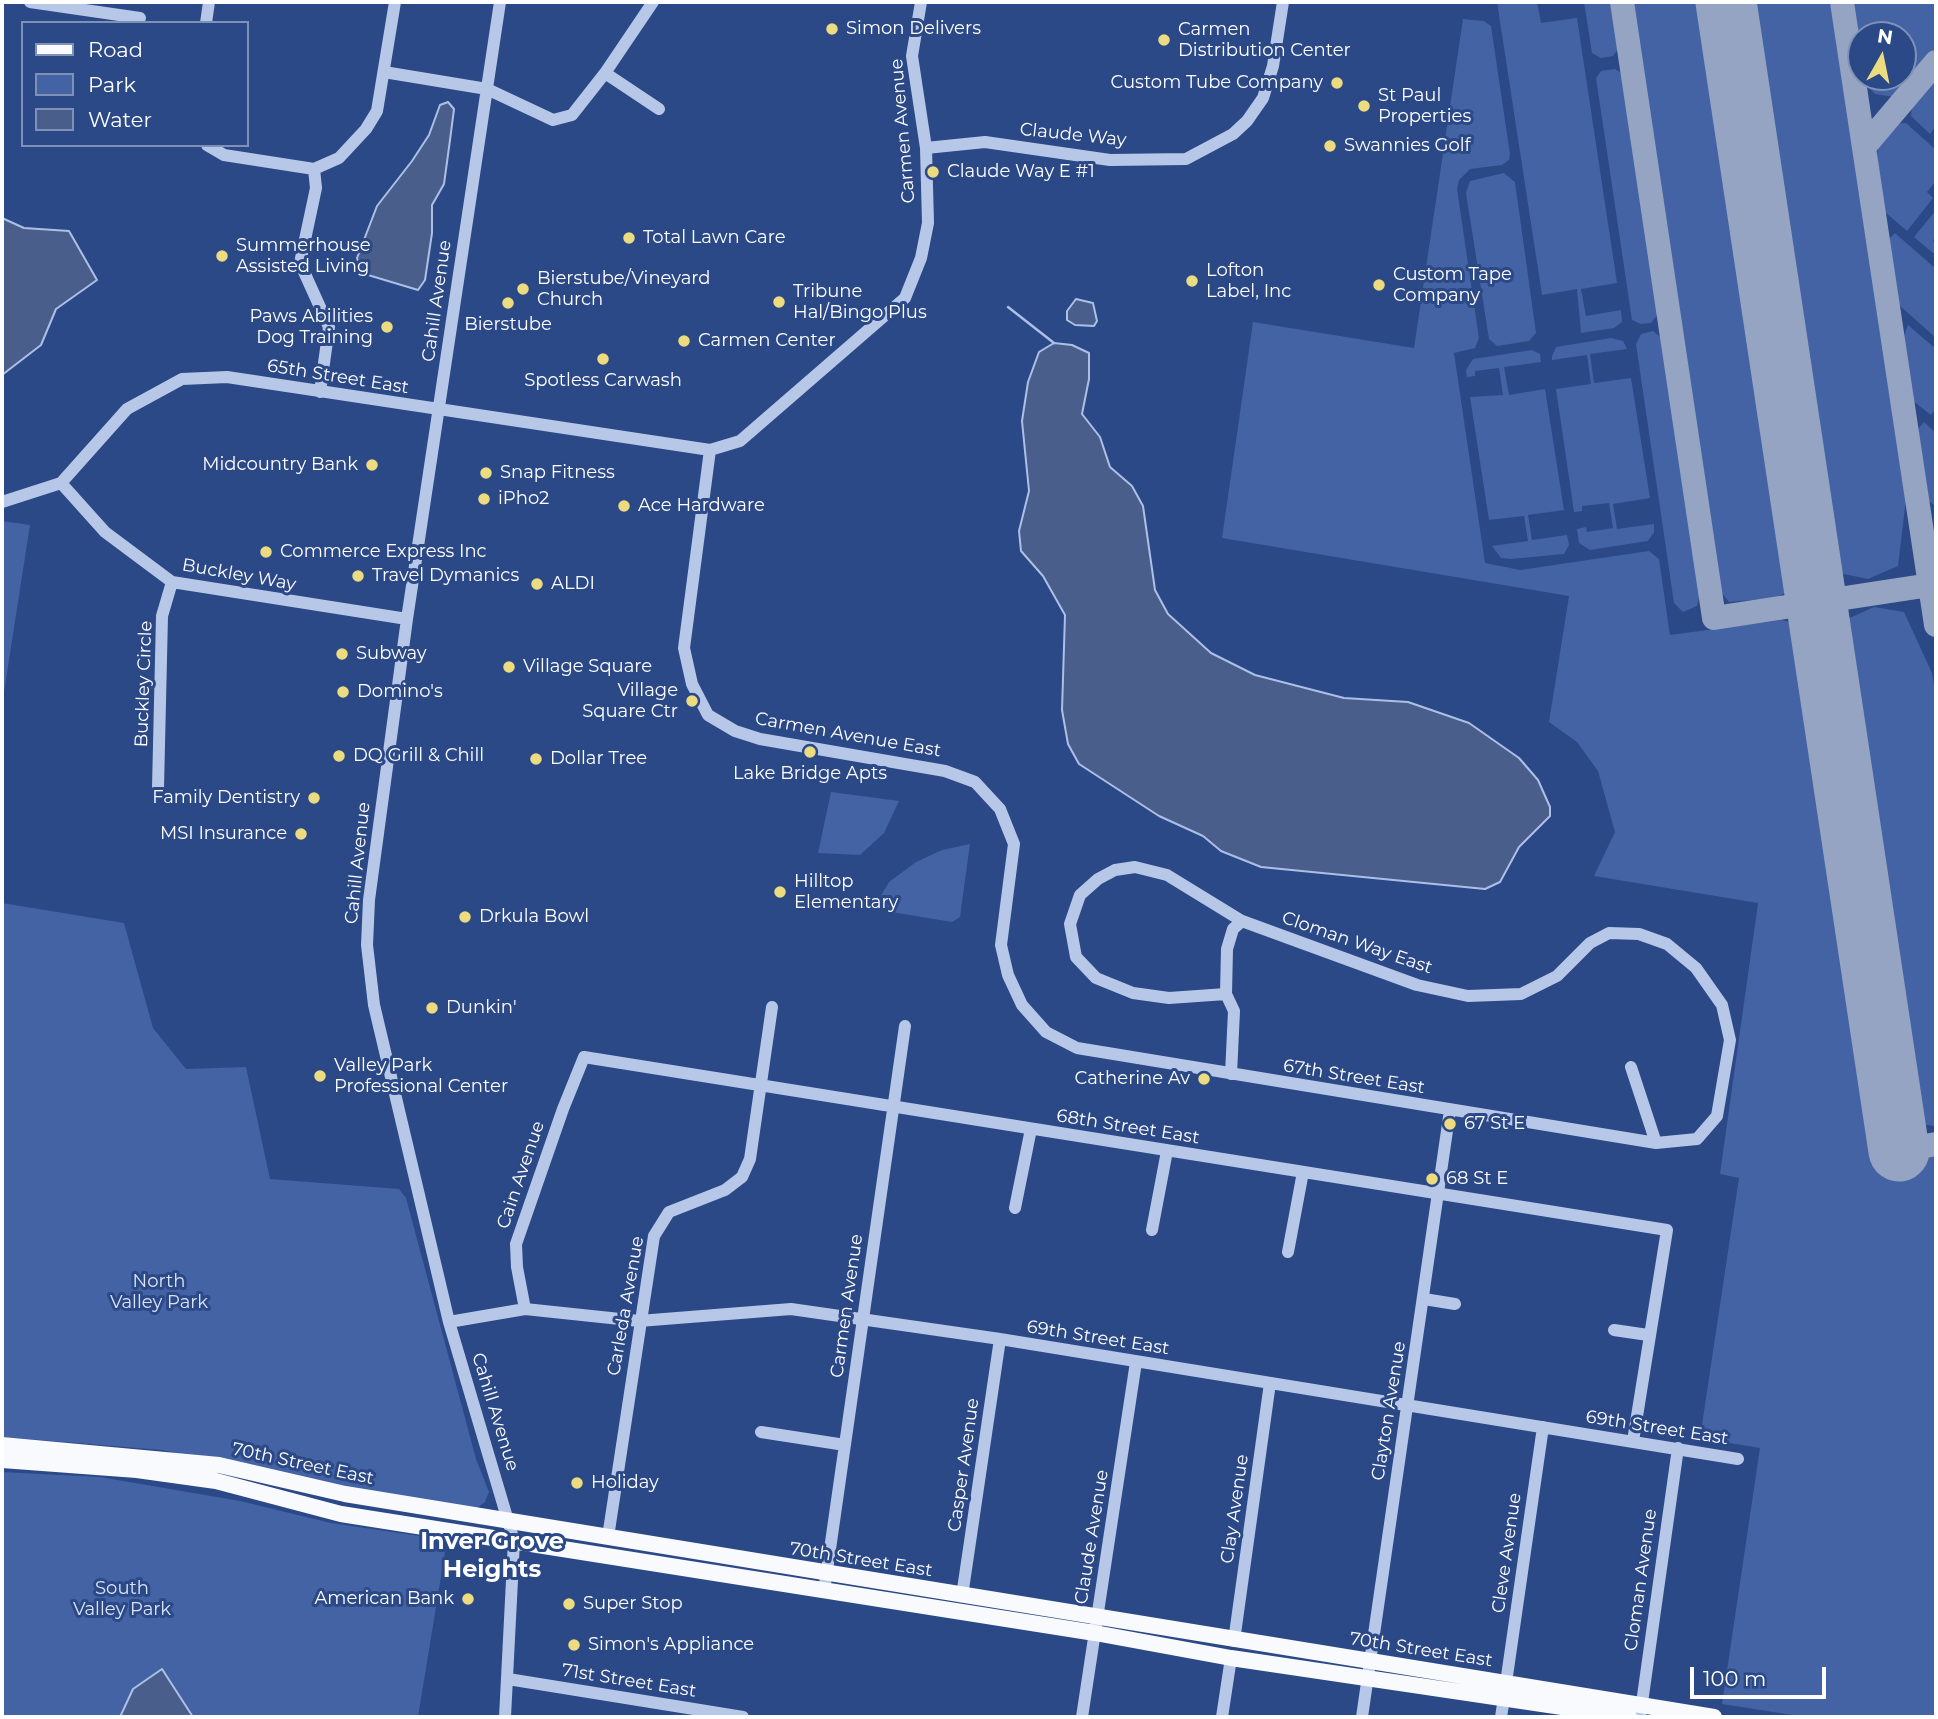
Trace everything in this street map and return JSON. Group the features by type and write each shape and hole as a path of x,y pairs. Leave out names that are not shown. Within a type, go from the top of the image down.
{"main road":[{"name":"70th Street East","path":"2,1445 219,1465 345,1494 608,1537 825,1583 962,1596 1231,1658 1367,1678 1505,1690 1640,1711 1714,1717"},
{"name":"70th Street East","path":"2,1460 137,1470 216,1480 341,1514 514,1541 825,1583 1096,1626 1234,1641 1370,1661 1629,1717"}],"street":[{"path":"30,2 70,5 140,18"},
{"path":"206,21 209,2"},
{"path":"210,147 224,155 314,169 339,158 366,129 377,111 395,2"},
{"name":"Cahill Avenue","path":"500,2 408,619 369,900 367,945 374,1005 449,1322 514,1541 506,1717"},
{"path":"384,72 487,89 553,120 572,115 605,73 653,2"},
{"name":"Carmen Avenue","path":"710,450 740,441 905,298 921,258 928,223 926,148 912,56 921,2"},
{"name":"Claude Way","path":"926,148 985,142 1110,160 1186,159 1233,134 1247,121 1263,98 1273,66 1283,2"},
{"path":"605,73 659,109"},
{"path":"314,169 316,188 300,263 329,327 320,393"},
{"name":"65th Street East","path":"61,483 127,409 182,379 227,377 710,450"},
{"name":"Carmen Avenue East","path":"710,450 684,648 692,684 708,715 735,731 760,739 946,771 975,782 1000,809 1014,844 1001,945 1008,975 1022,1005"},
{"path":"2,502 61,483"},
{"name":"Buckley Way","path":"61,483 105,532 172,582 408,619"},
{"name":"Buckley Circle","path":"158,788 162,616 172,582"},
{"name":"Cloman Way East","path":"1226,993 1169,998 1133,993 1096,978 1076,957 1070,925 1080,895 1098,879 1115,870 1135,867 1167,875 1242,921 1417,985 1468,996 1521,994 1557,976 1590,943 1609,933 1639,934 1667,944 1696,968 1723,1004 1730,1040 1717,1116 1697,1139"},
{"path":"1231,1074 1234,1011 1226,993 1227,949 1233,929 1242,921"},
{"name":"67th Street East","path":"1022,1005 1046,1032 1077,1048 1656,1143 1697,1139"},
{"name":"Carleda Avenue","path":"608,1537 654,1236 669,1212 725,1190 742,1177 751,1159 772,1007"},
{"name":"Carmen Avenue","path":"825,1583 905,1026"},
{"name":"68th Street East","path":"584,1057 1667,1230 1648,1335"},
{"name":"Cain Avenue","path":"525,1309 517,1267 516,1244 584,1057"},
{"path":"1631,1067 1656,1143"},
{"name":"Clayton Avenue","path":"1362,1717 1450,1110"},
{"path":"1015,1209 1031,1129"},
{"path":"1152,1230 1167,1152"},
{"path":"1288,1252 1303,1172"},
{"path":"1424,1299 1455,1304"},
{"name":"69th Street East","path":"449,1322 525,1309 639,1321 791,1309 1000,1339 1738,1459"},
{"path":"1614,1330 1648,1335 1633,1441"},
{"name":"Casper Avenue","path":"962,1596 1000,1339"},
{"name":"Claude Avenue","path":"1082,1717 1136,1362"},
{"name":"Clay Avenue","path":"1234,1641 1270,1383"},
{"name":"Cleve Avenue","path":"1500,1717 1543,1427"},
{"path":"761,1432 845,1445"},
{"name":"Cloman Avenue","path":"1640,1711 1678,1448"},
{"path":"1222,1717 1231,1658"},
{"name":"71st Street East","path":"508,1679 743,1717"}],"green space":[{"path":"1497,2 1537,2 1541,23 1577,18 1617,283 1581,289 1586,316 1621,310 1622,322 1614,328 1581,333 1577,289 1542,295"},
{"path":"1584,2 1612,2 1619,48 1613,56 1601,58 1592,53"},
{"path":"1630,2 1704,2 1792,572 1787,592 1775,598 1729,602 1719,589"},
{"path":"1748,2 1831,2 1906,499 1898,566 1868,579 1834,572"},
{"path":"1854,2 1936,2 1936,50 1917,71 1917,21 1857,21"},
{"path":"1463,19 1484,21 1491,26 1510,154 1509,160 1502,165 1470,169 1459,180 1457,189 1479,338 1475,348 1454,353 1485,563 1520,570 1649,551 1659,559 1670,635 1782,620 1790,622 1802,639 1880,1163 1936,1155 1936,1717 1805,1717 1722,1704 1760,1448 1700,1438 1739,1178 1720,1174 1758,903 1594,876 1615,832 1598,771 1577,742 1549,722 1569,596 1222,538 1253,322 1414,348"},
{"path":"1615,69 1623,74 1659,313 1651,323 1641,324 1632,320 1596,78 1601,71"},
{"path":"1931,82 1936,82 1936,126 1930,134 1911,116 1912,104"},
{"path":"1872,91 1899,91 1894,97 1875,94"},
{"path":"1906,123 1936,150 1936,181 1927,192 1933,198 1907,231 1885,212 1877,158 1878,147 1895,124"},
{"path":"1504,173 1515,182 1536,333 1529,341 1497,346 1489,339 1466,193 1470,181"},
{"path":"1936,210 1936,236 1933,240 1936,252 1933,253 1914,237"},
{"path":"1895,233 1936,269 1936,338 1899,305 1889,239"},
{"path":"1908,325 1936,349 1936,408 1931,415 1913,401 1904,336"},
{"path":"1653,331 1663,339 1701,589 1697,606 1683,612 1674,603 1636,344 1641,334"},
{"path":"1611,338 1623,341 1627,349 1590,354 1594,383 1631,378 1650,498 1613,504 1617,529 1654,524 1654,532 1648,541 1590,550 1579,543 1577,529 1586,527 1587,532 1613,528 1609,503 1582,506 1582,511 1574,512 1556,389 1591,384 1587,355 1552,360 1552,356 1556,347"},
{"path":"1532,350 1540,354 1541,362 1504,367 1509,395 1545,389 1564,510 1528,515 1532,540 1567,535 1569,545 1564,554 1501,558 1492,546 1528,541 1524,516 1489,520 1470,397 1503,395 1499,368 1475,371 1475,376 1467,377 1466,370 1473,359"},
{"path":"1924,422 1936,433 1936,507 1929,501 1918,429"},
{"path":"2,521 30,525 2,705"},
{"path":"1874,607 1904,612 1932,673 1936,699 1936,1126 1917,1124 1842,625 1845,620"},
{"path":"831,792 899,801 884,833 860,855 818,853"},
{"path":"970,844 960,917 952,922 873,909 889,882 916,862 942,850"},
{"name":"North Valley Park","path":"2,903 124,923 153,1028 186,1069 246,1067 270,1179 399,1189 406,1198 476,1459 489,1492 485,1502 476,1509 324,1484 162,1450 2,1437"},
{"name":"South Valley Park","path":"2,1472 100,1477 240,1501 331,1523 447,1540 418,1717 2,1717"}],"water":[{"path":"448,102 454,109 450,140 444,184 432,205 432,233 425,280 418,290 368,275 361,271 357,258 377,206 429,135 440,105"},
{"path":"2,218 24,228 69,231 97,280 56,309 41,345 2,375"},
{"path":"1076,299 1093,303 1097,321 1094,326 1075,325 1067,320 1067,311"},
{"path":"1054,343 1072,345 1089,353 1089,379 1082,414 1100,437 1110,467 1132,486 1143,506 1155,590 1168,614 1211,653 1255,675 1344,698 1408,702 1469,723 1519,758 1538,780 1550,807 1550,816 1519,847 1500,882 1485,889 1261,867 1221,851 1203,836 1159,816 1079,764 1068,744 1062,710 1065,615 1043,576 1021,551 1019,531 1029,491 1022,421 1028,382 1039,352"},
{"path":"162,1669 193,1717 120,1717 133,1689"}],"waterway":[{"path":"1008,307 1054,343"}],"taxiway":[{"path":"1622,2 1714,618 1930,585"},
{"path":"1842,2 1936,625"},
{"path":"1864,147 1936,62"},
{"path":"1899,1151 1936,1144"}],"runway":[{"path":"1726,2 1899,1151"}],"place":[{"name":"Simon Delivers","path":"832,29"},
{"name":"Carmen Distribution Center","path":"1164,40"},
{"name":"Custom Tube Company","path":"1337,83"},
{"name":"St Paul Properties","path":"1364,106"},
{"name":"Swannies Golf","path":"1330,146"},
{"name":"Claude Way E #1","path":"933,172"},
{"name":"Total Lawn Care","path":"629,238"},
{"name":"Summerhouse Assisted Living","path":"222,256"},
{"name":"Lofton Label, Inc","path":"1192,281"},
{"name":"Custom Tape Company","path":"1379,285"},
{"name":"Bierstube/Vineyard Church","path":"523,289"},
{"name":"Tribune Hal/Bingo Plus","path":"779,302"},
{"name":"Bierstube","path":"508,303"},
{"name":"Paws Abilities Dog Training","path":"387,327"},
{"name":"Carmen Center","path":"684,341"},
{"name":"Spotless Carwash","path":"603,359"},
{"name":"Midcountry Bank","path":"372,465"},
{"name":"Snap Fitness","path":"486,473"},
{"name":"iPho2","path":"484,499"},
{"name":"Ace Hardware","path":"624,506"},
{"name":"Commerce Express Inc","path":"266,552"},
{"name":"Travel Dymanics","path":"358,576"},
{"name":"ALDI","path":"537,584"},
{"name":"Subway","path":"342,654"},
{"name":"Village Square","path":"509,667"},
{"name":"Domino's","path":"343,692"},
{"name":"Village Square Ctr","path":"692,701"},
{"name":"Lake Bridge Apts","path":"810,752"},
{"name":"DQ Grill & Chill","path":"339,756"},
{"name":"Dollar Tree","path":"536,759"},
{"name":"Family Dentistry","path":"314,798"},
{"name":"MSI Insurance","path":"301,834"},
{"name":"Hilltop Elementary","path":"780,892"},
{"name":"Drkula Bowl","path":"465,917"},
{"name":"Dunkin'","path":"432,1008"},
{"name":"Valley Park Professional Center","path":"320,1076"},
{"name":"Catherine Av","path":"1204,1079"},
{"name":"67 St E","path":"1450,1124"},
{"name":"68 St E","path":"1432,1179"},
{"name":"Holiday","path":"577,1483"},
{"name":"American Bank","path":"468,1599"},
{"name":"Super Stop","path":"569,1604"},
{"name":"Simon's Appliance","path":"574,1645"}],"district":[{"name":"Inver Grove Heights","path":"492,1556"}]}
